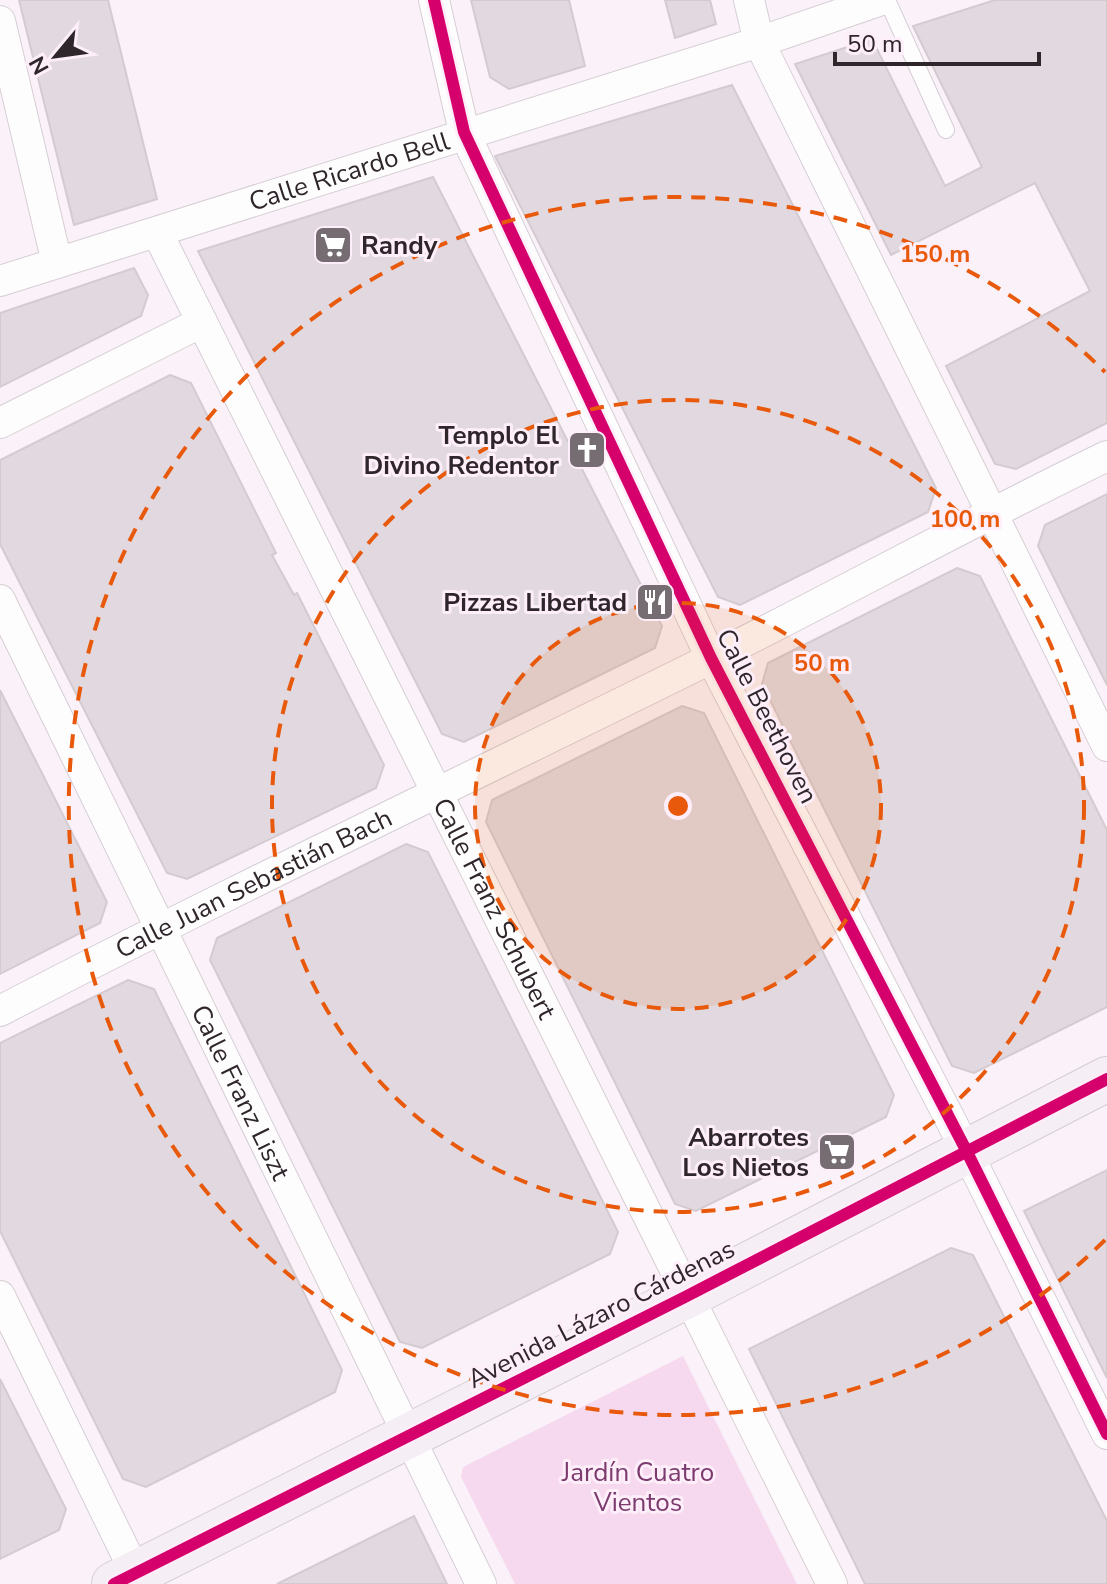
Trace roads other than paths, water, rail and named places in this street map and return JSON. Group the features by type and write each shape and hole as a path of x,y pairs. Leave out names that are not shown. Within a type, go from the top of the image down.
{"main road":[{"name":"Avenida Lázaro Cárdenas","path":"130,1580 1107,1079"}],"street":[{"name":"Calle Beethoven","path":"434,0 464,132 711,658 966,1150 1107,1434"},
{"path":"749,0 759,42 1107,746"},
{"name":"Calle Ricardo Bell","path":"0,281 464,132 759,42 881,0"},
{"path":"0,21 57,263"},
{"name":"Calle Franz Schubert","path":"157,232 685,1297 832,1584"},
{"path":"0,423 202,322"},
{"name":"Calle Juan Sebastián Bach","path":"0,1011 162,927 711,658 990,512 1107,456"},
{"name":"Calle Franz Liszt","path":"0,600 481,1584"},
{"path":"0,1296 130,1580"}],"lane":[{"path":"887,0 946,130"}],"place":[{"name":"Randy","path":"333,245"},
{"name":"Templo El Divino Redentor","path":"587,450"},
{"name":"Pizzas Libertad","path":"655,602"},
{"name":"Abarrotes Los Nietos","path":"837,1152"}],"park label":[{"name":"Jardín Cuatro Vientos","path":"638,1487"}]}
